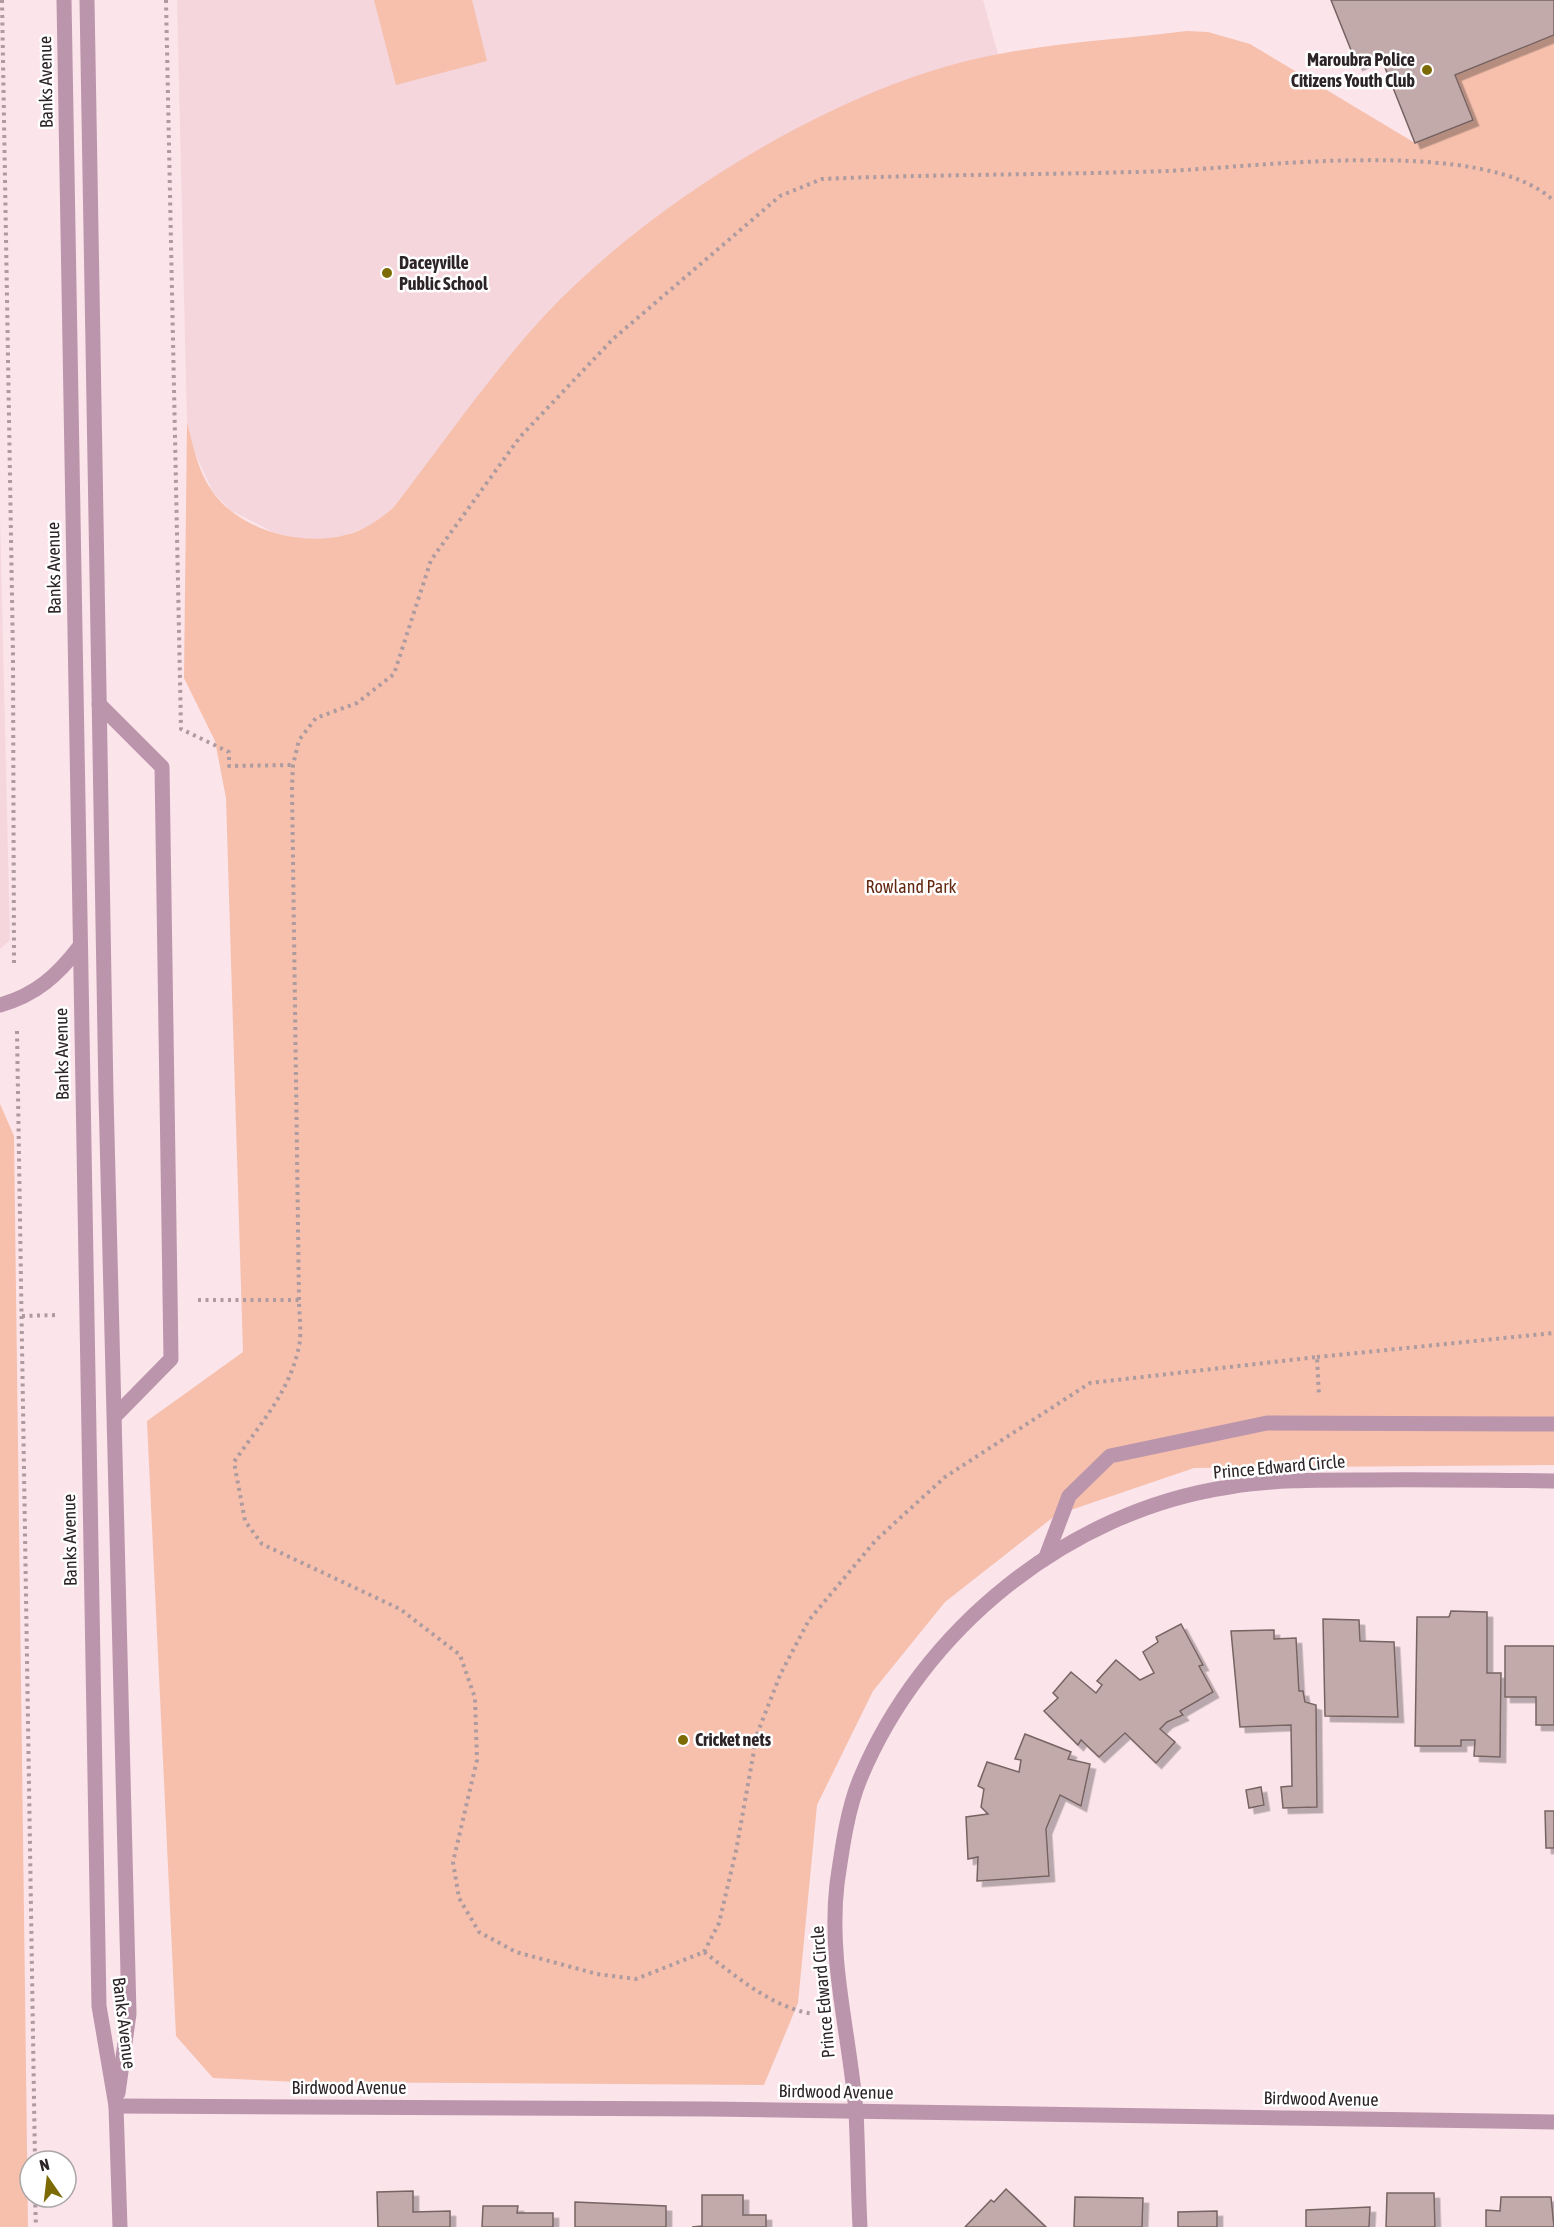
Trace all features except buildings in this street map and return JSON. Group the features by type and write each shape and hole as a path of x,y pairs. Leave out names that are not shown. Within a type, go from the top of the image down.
{"street":[{"name":"Banks Avenue","path":"64,0 99,2006 117,2106 120,2227"},
{"name":"Banks Avenue","path":"87,0 99,704 129,2014 117,2106"},
{"path":"99,704 162,767 171,1359 115,1416"},
{"path":"0,1005 15,1001 47,983 80,946"},
{"path":"1046,1557 1070,1496 1110,1456 1267,1423 1554,1424"},
{"name":"Prince Edward Circle","path":"860,2227 856,2112 834,1940 837,1887 846,1828 860,1780 899,1703 939,1653 988,1600 1046,1557 1104,1526 1160,1504 1228,1487 1313,1480 1554,1481"},
{"name":"Birdwood Avenue","path":"117,2106 709,2109 1554,2122"}],"path":[{"path":"2,0 12,644 14,963"},
{"path":"166,0 181,729 229,752 229,766 293,765"},
{"path":"1554,201 1539,187 1475,168 1366,159 1168,171 822,178 780,196 613,339 520,437 431,560 394,674 357,703 316,718 299,740 293,765 293,962 299,1345 281,1398 234,1462 245,1521 262,1544 400,1609 460,1655 475,1698 477,1760 453,1862 459,1898 479,1932 516,1952 597,1974 636,1978 704,1952 718,1923 736,1851 757,1734 781,1673 809,1620 876,1539 945,1477 1090,1383 1554,1333"},
{"path":"16,1025 35,2149"},
{"path":"170,1300 299,1300"},
{"path":"22,1316 86,1314"},
{"path":"1317,1357 1319,1424"},
{"path":"704,1952 742,1981 783,2007 843,2019"},
{"path":"35,2209 36,2227"}],"shaded area":[{"name":"Daceyville Public School","path":"177,0 983,0 998,54 932,73 782,137 699,187 635,233 491,381 393,508 371,525 346,535 319,540 273,532 230,510 213,492 193,449 187,422"},
{"path":"0,517 10,940 0,949"}],"green space":[{"path":"374,0 472,0 487,61 396,85"},
{"name":"Rowland Park","path":"1187,31 1208,32 1250,44 1415,143 1473,120 1455,75 1554,35 1554,1465 1194,1468 1056,1515 945,1602 873,1691 817,1805 798,2003 764,2085 299,2082 213,2078 176,2036 147,1421 243,1352 226,798 215,741 184,678 187,422 196,458 207,483 224,505 238,516 254,525 291,537 328,538 358,531 393,508 506,360 546,314 590,271 640,229 695,189 754,152 878,90 939,69 1022,50"},
{"path":"0,1104 14,1136 27,2149 18,2149 18,2209 28,2209 28,2227 0,2227"}],"place":[{"name":"Maroubra Police Citizens Youth Club","path":"1427,70"},
{"name":"Daceyville Public School","path":"387,273"},
{"name":"Cricket nets","path":"683,1740"}]}
